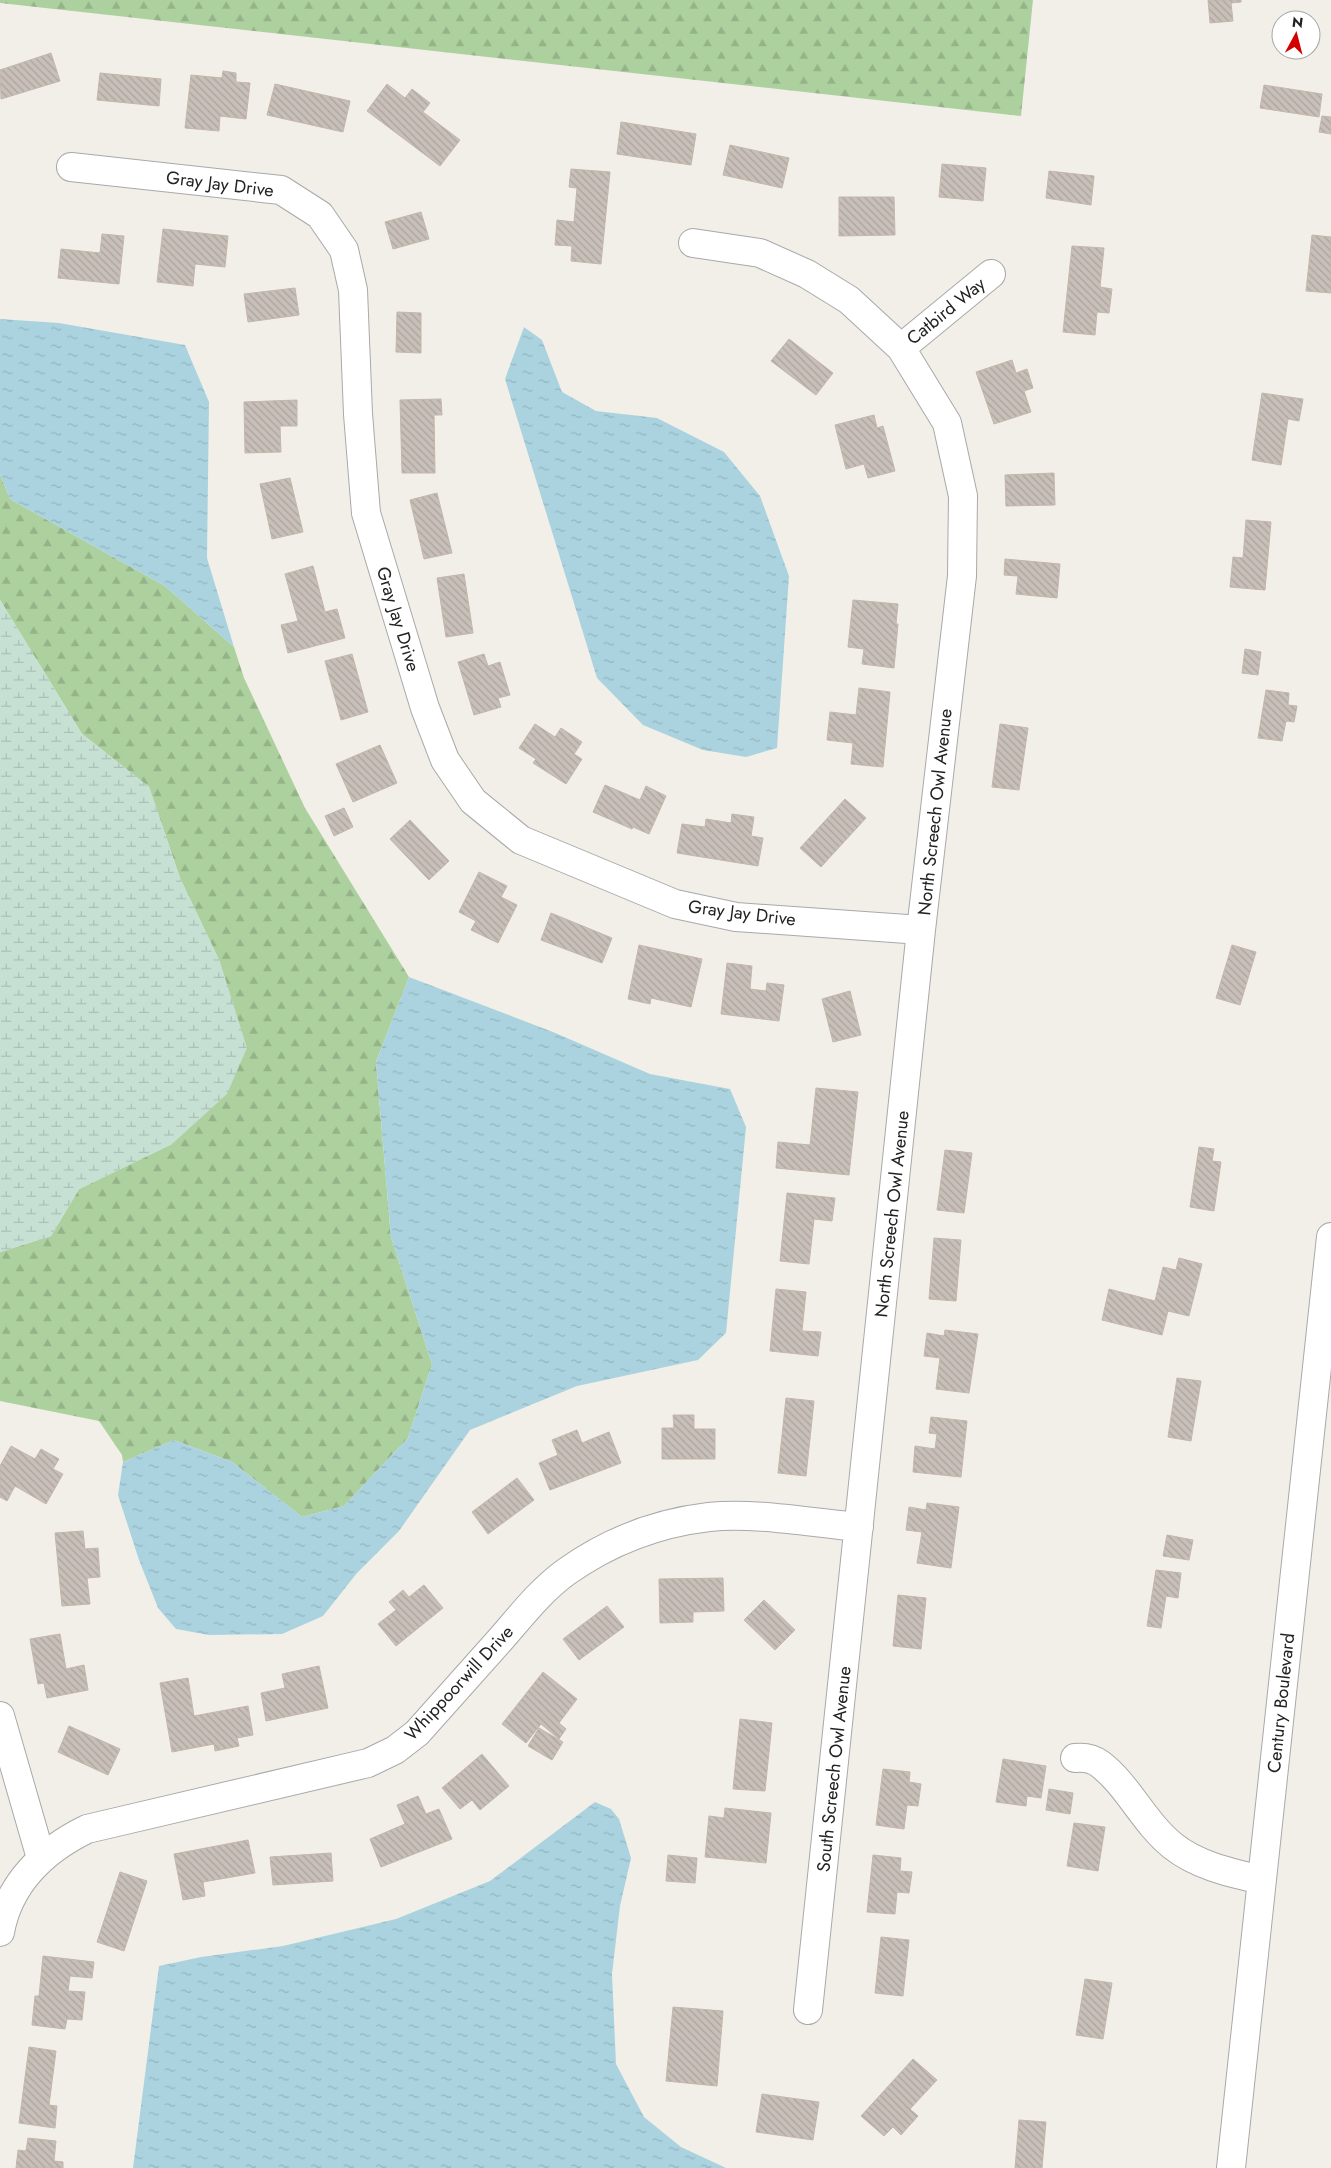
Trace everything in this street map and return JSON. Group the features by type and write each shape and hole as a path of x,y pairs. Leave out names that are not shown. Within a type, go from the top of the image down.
{"street":[{"name":"Gray Jay Drive","path":"71,167 280,190 320,215 344,250 353,290 358,414 366,513 425,708 445,760 473,802 522,840 675,904 736,917 922,930"},
{"name":"North Screech Owl Avenue","path":"693,243 760,253 807,274 849,300 901,348 947,423 963,496 962,576 922,930 859,1527"},
{"name":"Catbird Way","path":"901,348 991,274"},
{"name":"Century Boulevard","path":"1231,2168 1331,1237"},
{"name":"Whippoorwill Drive","path":"0,1932 10,1901 24,1876 41,1858 62,1842 87,1829 368,1763 395,1750 417,1733 537,1598 565,1573 581,1562 597,1552 633,1535 670,1523 710,1517 747,1516 859,1527"},
{"name":"South Screech Owl Avenue","path":"808,2010 859,1527"},
{"path":"0,1716 41,1858"},
{"path":"1075,1758 1086,1757 1099,1764 1145,1818 1174,1847 1214,1868 1262,1880"}],"green space":[{"path":"0,0 1033,0 1021,116 0,3"},
{"path":"0,474 10,499 165,586 234,647 244,678 305,808 409,977 376,1062 391,1237 432,1364 408,1438 344,1506 302,1517 232,1462 174,1440 123,1462 122,1455 99,1421 0,1401 0,1252 51,1236 79,1189 172,1144 220,962 180,878 149,787 82,734 0,600"},
{"path":"0,600 82,734 149,787 180,878 220,962 247,1048 227,1094 172,1144 79,1189 51,1236 0,1252"}],"water":[{"path":"0,319 59,323 185,345 209,402 207,558 234,647 165,586 10,499 0,474"},
{"path":"524,327 542,340 562,392 596,411 657,418 724,452 760,496 789,576 777,748 746,757 703,750 643,725 597,678 505,379"},
{"path":"409,977 553,1032 650,1074 730,1089 746,1127 726,1333 698,1360 577,1386 470,1430 399,1531 357,1573 323,1616 282,1634 209,1635 176,1629 158,1608 139,1560 118,1495 123,1462 174,1440 232,1462 302,1517 344,1506 408,1438 432,1364 391,1237 376,1062"},
{"path":"595,1802 611,1809 619,1819 631,1858 620,1906 612,1974 616,2064 644,2117 681,2147 726,2168 133,2168 159,1966 201,1957 283,1946 396,1919 490,1881"}],"building":[{"path":"1208,0 1241,0 1241,2 1231,3 1233,21 1210,23"},
{"path":"51,53 60,81 1,99 0,70"},
{"path":"223,71 236,73 236,82 250,83 246,119 220,116 219,131 185,128 191,75 222,78"},
{"path":"100,73 161,79 159,106 97,100"},
{"path":"275,84 350,101 343,132 267,115"},
{"path":"387,84 405,98 412,89 430,103 423,112 460,140 440,166 367,111"},
{"path":"1264,85 1322,94 1319,117 1260,108"},
{"path":"1322,116 1331,117 1331,134 1319,132"},
{"path":"621,122 696,134 691,165 617,154"},
{"path":"730,145 789,158 782,188 723,175"},
{"path":"942,164 986,168 983,201 939,197"},
{"path":"571,169 610,172 601,264 571,261 572,246 555,245 557,220 574,222 577,188 569,187"},
{"path":"1049,171 1094,176 1091,205 1046,198"},
{"path":"839,197 894,197 895,235 839,236"},
{"path":"421,212 429,239 393,249 385,222"},
{"path":"163,229 228,236 225,267 195,264 193,286 157,282"},
{"path":"102,234 124,236 119,284 58,278 61,249 100,253"},
{"path":"1312,235 1331,237 1331,293 1306,291"},
{"path":"1072,246 1104,248 1100,287 1112,289 1109,313 1097,312 1095,335 1063,332"},
{"path":"295,288 299,315 248,322 244,294"},
{"path":"397,312 421,313 421,353 396,352"},
{"path":"789,339 833,373 816,395 771,361"},
{"path":"1012,360 1016,373 1027,369 1033,388 1024,391 1031,412 994,424 976,372"},
{"path":"1262,393 1303,399 1299,421 1288,419 1281,465 1252,460"},
{"path":"441,399 442,415 434,415 435,473 402,473 400,400"},
{"path":"297,400 297,426 280,426 281,452 245,453 244,402"},
{"path":"874,415 877,428 883,426 895,471 868,478 864,464 846,469 835,425"},
{"path":"1054,473 1055,505 1006,506 1005,475"},
{"path":"290,478 303,532 272,539 260,484"},
{"path":"437,493 452,553 424,559 410,500"},
{"path":"1246,520 1271,522 1265,590 1230,587 1233,557 1243,558"},
{"path":"1005,559 1060,564 1057,598 1016,594 1018,576 1004,575"},
{"path":"313,566 325,612 337,609 345,638 288,653 281,625 298,621 285,574"},
{"path":"464,574 473,633 446,637 437,578"},
{"path":"853,600 898,604 894,668 862,664 864,649 848,647"},
{"path":"1245,649 1261,652 1258,675 1242,673"},
{"path":"352,654 368,712 341,720 325,661"},
{"path":"484,654 488,666 500,662 510,695 498,698 501,707 474,715 458,662"},
{"path":"859,688 890,692 883,767 851,764 853,743 827,740 830,712 856,715"},
{"path":"1266,690 1289,693 1288,705 1297,706 1294,722 1286,721 1282,741 1258,738"},
{"path":"535,724 555,737 561,728 582,742 574,754 582,759 566,784 533,763 536,759 519,748"},
{"path":"1000,724 1028,728 1019,790 992,787"},
{"path":"380,745 397,783 353,802 336,764"},
{"path":"605,785 640,800 646,786 666,796 649,834 633,827 632,829 593,812"},
{"path":"845,799 866,818 821,867 800,848"},
{"path":"344,808 353,827 334,836 325,816"},
{"path":"732,814 754,817 751,836 763,838 758,866 677,853 682,824 705,827 706,819 731,823"},
{"path":"410,820 449,861 429,880 390,839"},
{"path":"479,872 507,886 501,897 517,905 498,943 471,930 476,921 459,912"},
{"path":"551,913 612,938 602,963 541,940"},
{"path":"639,945 702,959 691,1007 651,998 650,1004 628,999"},
{"path":"1232,945 1256,952 1240,1005 1216,998"},
{"path":"727,963 752,966 750,989 766,991 767,983 784,985 779,1021 721,1014"},
{"path":"850,991 861,1035 833,1042 822,999"},
{"path":"816,1088 858,1092 849,1175 776,1168 778,1142 810,1145"},
{"path":"1199,1147 1214,1149 1212,1161 1221,1162 1214,1211 1190,1207"},
{"path":"945,1150 972,1153 964,1213 937,1210"},
{"path":"787,1193 835,1198 832,1221 814,1219 809,1264 780,1261"},
{"path":"934,1238 961,1240 956,1301 929,1299"},
{"path":"1179,1258 1202,1264 1189,1316 1168,1311 1162,1335 1102,1320 1109,1289 1155,1301 1163,1267 1176,1270"},
{"path":"776,1289 806,1292 802,1331 821,1332 818,1356 770,1351"},
{"path":"945,1330 978,1334 969,1393 936,1389 940,1358 924,1356 927,1333 944,1336"},
{"path":"1177,1378 1201,1381 1191,1441 1168,1437"},
{"path":"786,1398 814,1401 806,1476 778,1473"},
{"path":"673,1415 694,1415 694,1429 715,1429 715,1459 662,1459 662,1428 674,1428"},
{"path":"931,1417 967,1421 961,1477 913,1472 915,1446 935,1449 937,1434 929,1433"},
{"path":"577,1430 582,1443 609,1432 621,1463 550,1490 539,1463 558,1455 552,1440"},
{"path":"11,1446 35,1459 41,1449 59,1459 53,1469 63,1474 46,1504 15,1486 7,1501 0,1497 0,1466"},
{"path":"517,1478 534,1500 488,1534 472,1512"},
{"path":"927,1503 959,1507 951,1568 917,1563 922,1532 906,1530 909,1507 926,1510"},
{"path":"83,1531 85,1549 98,1548 100,1577 87,1578 90,1604 62,1606 55,1533"},
{"path":"1167,1535 1193,1540 1189,1560 1163,1556"},
{"path":"1156,1570 1181,1573 1178,1598 1166,1596 1161,1628 1147,1626"},
{"path":"723,1578 724,1611 693,1612 693,1622 660,1623 659,1579"},
{"path":"424,1585 443,1608 396,1646 378,1624 396,1610 389,1602 403,1590 409,1597"},
{"path":"898,1595 926,1598 921,1649 893,1646"},
{"path":"764,1600 795,1630 775,1650 744,1620"},
{"path":"607,1606 624,1627 579,1660 563,1639"},
{"path":"60,1634 66,1669 84,1665 88,1690 47,1698 44,1683 38,1684 30,1639"},
{"path":"319,1666 328,1708 266,1721 261,1693 285,1688 282,1674"},
{"path":"543,1672 577,1699 559,1723 566,1729 559,1739 541,1724 526,1743 502,1724"},
{"path":"188,1678 194,1716 248,1706 253,1735 237,1738 239,1746 215,1751 214,1744 172,1752 160,1683"},
{"path":"740,1719 772,1723 765,1791 733,1789"},
{"path":"69,1726 120,1749 108,1775 58,1752"},
{"path":"539,1728 563,1742 552,1760 528,1746"},
{"path":"482,1754 509,1786 480,1810 472,1800 460,1809 442,1788"},
{"path":"1003,1759 1046,1766 1041,1798 1027,1796 1026,1806 996,1802"},
{"path":"883,1769 910,1772 909,1782 921,1784 918,1806 907,1805 904,1829 876,1825"},
{"path":"1049,1789 1073,1793 1070,1814 1046,1810"},
{"path":"418,1796 426,1814 439,1809 452,1839 381,1867 370,1839 405,1824 397,1805"},
{"path":"725,1808 771,1813 766,1863 705,1857 709,1816 724,1818"},
{"path":"1074,1823 1105,1827 1098,1871 1067,1866"},
{"path":"248,1840 255,1873 203,1882 205,1896 183,1900 174,1854"},
{"path":"331,1853 333,1881 273,1885 270,1857"},
{"path":"668,1855 697,1858 695,1883 666,1881"},
{"path":"873,1855 901,1858 900,1871 912,1872 909,1893 897,1892 895,1914 867,1912"},
{"path":"120,1872 147,1881 124,1951 97,1942"},
{"path":"881,1937 909,1940 903,1996 875,1993"},
{"path":"43,1956 94,1962 92,1978 70,1976 68,1991 85,1992 82,2020 67,2019 65,2029 32,2025 35,1996 39,1996"},
{"path":"1085,1979 1112,1983 1103,2039 1076,2035"},
{"path":"673,2007 723,2011 717,2086 666,2081"},
{"path":"29,2047 56,2051 49,2105 57,2106 55,2128 19,2123"},
{"path":"913,2059 937,2080 910,2109 918,2116 901,2135 893,2127 884,2136 861,2116"},
{"path":"762,2094 819,2102 813,2140 756,2132"},
{"path":"1019,2120 1046,2122 1042,2168 1015,2168"},
{"path":"28,2138 56,2141 54,2161 63,2162 63,2168 16,2168 18,2150 26,2151"}]}
